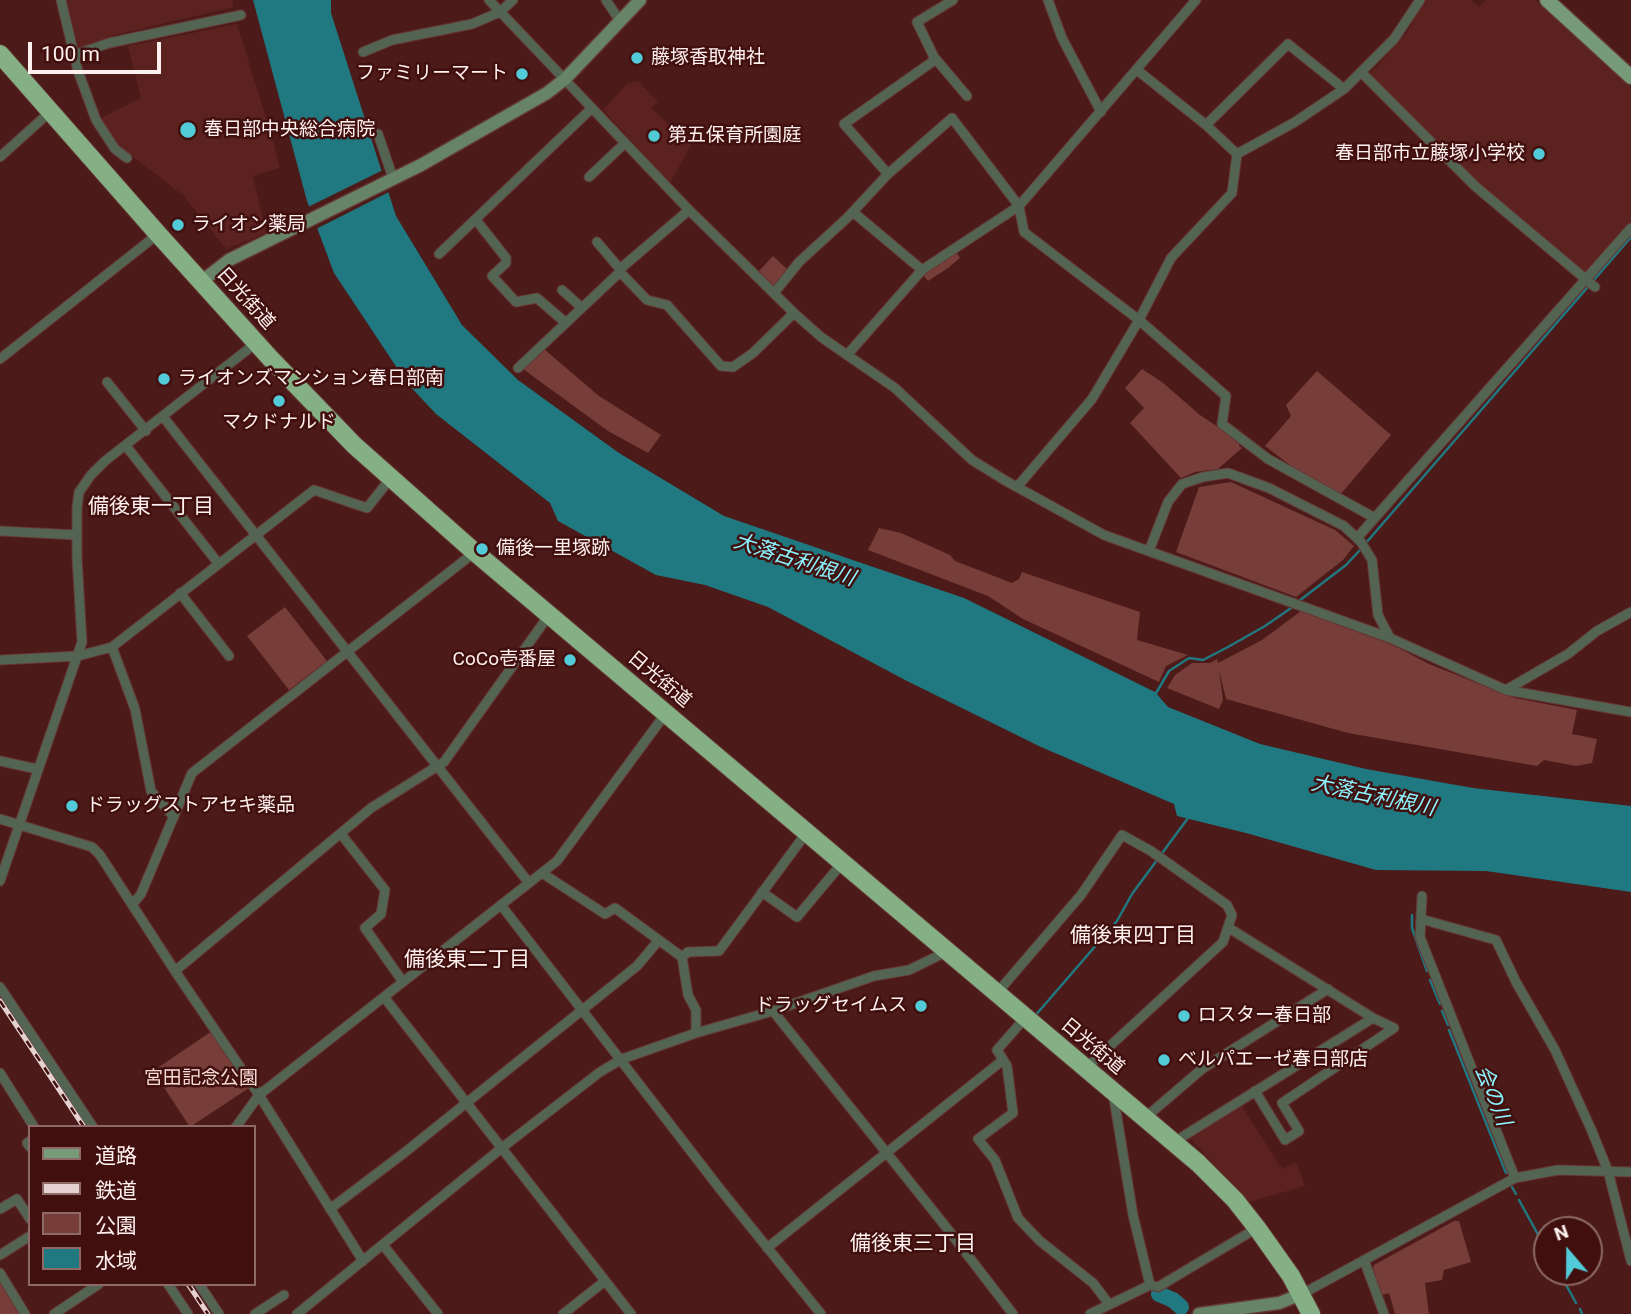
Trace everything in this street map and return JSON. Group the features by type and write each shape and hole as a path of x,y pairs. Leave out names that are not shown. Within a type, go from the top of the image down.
{"highway":[{"name":"日光街道","path":"0,56 303,394 390,479 1174,1142 1235,1200 1302,1294 1311,1314"}],"main road":[{"path":"1547,0 1631,77"}],"street":[{"path":"61,0 74,55 96,120 115,149 127,158"},
{"path":"489,0 689,210 794,313 821,337 895,388 972,460 1104,535 1390,638 1506,690 1631,712"},
{"path":"363,52 392,40 472,24 500,12 513,0"},
{"path":"606,0 620,21"},
{"path":"202,281 229,260 393,178 547,93 565,79 640,0"},
{"path":"953,0 917,22 934,57 967,96"},
{"path":"1048,0 1062,38 1101,112"},
{"path":"847,355 922,270 1019,206 1196,0"},
{"path":"1237,154 1295,122 1344,89 1394,39 1416,2"},
{"path":"74,55 109,43 241,15"},
{"path":"1206,125 1288,44 1344,89"},
{"path":"888,174 844,124 932,62 934,57"},
{"path":"1137,71 1206,125 1237,154"},
{"path":"1362,73 1475,186 1595,287"},
{"path":"439,254 592,108"},
{"path":"0,157 51,111"},
{"path":"774,293 799,262 853,212 888,174 952,118 1019,206 1024,232 1139,320 1226,396 1222,424 1268,459 1373,517"},
{"path":"378,134 393,178"},
{"path":"589,177 625,143"},
{"path":"1017,487 1092,399 1139,320 1171,258 1232,193 1237,154"},
{"path":"519,368 620,271 689,210"},
{"path":"853,212 922,270"},
{"path":"476,220 506,258 506,263 492,276 516,302 537,298 566,323"},
{"path":"1357,538 1631,228"},
{"path":"0,359 158,234"},
{"path":"597,242 647,300 667,305 721,366 733,367 794,313"},
{"path":"562,289 582,308"},
{"path":"0,881 82,642 77,535 79,492 91,475 256,343"},
{"path":"107,382 146,431"},
{"path":"163,418 529,883"},
{"path":"126,446 218,563"},
{"path":"1149,551 1168,502 1182,484 1228,473 1269,488 1343,526 1357,538 1372,560 1378,615 1390,638"},
{"path":"0,660 78,656 113,647 254,534 314,490 367,508 390,479"},
{"path":"0,531 77,535"},
{"path":"132,905 142,894 192,773 475,552"},
{"path":"180,593 229,656"},
{"path":"1506,690 1631,612"},
{"path":"175,971 371,808 439,766 549,615"},
{"path":"113,647 135,709 152,791 174,817"},
{"path":"237,1125 259,1095 557,861 666,713"},
{"path":"0,761 37,769"},
{"path":"0,819 92,846 100,855 259,1095 363,1261"},
{"path":"682,957 688,952 719,951 807,832"},
{"path":"341,834 385,890 382,914 365,928 403,982"},
{"path":"997,993 1082,895 1122,835 1155,854 1227,905 1232,915 1223,942 1086,1069"},
{"path":"762,892 797,916 843,862"},
{"path":"542,873 605,914 615,908 682,957 688,995 696,1010 695,1033"},
{"path":"1422,896 1420,937 1515,1178"},
{"path":"501,905 821,1314"},
{"path":"1421,919 1496,940 1555,1051 1591,1129 1608,1171 1631,1261"},
{"path":"1229,928 1373,1018 1394,1028 1267,1111"},
{"path":"330,1209 637,966 659,940"},
{"path":"297,1314 503,1147 600,1072 622,1059 874,976 909,970 948,951"},
{"path":"0,987 92,1125"},
{"path":"1146,1117 1202,1069 1328,989"},
{"path":"384,997 631,1314"},
{"path":"773,1011 1013,1314"},
{"path":"1174,1142 1373,1018"},
{"path":"1031,1023 997,1050 1007,1066 1013,1113 978,1139 995,1160 1018,1219 1040,1241 1093,1283 1109,1304"},
{"path":"767,1248 1003,1060"},
{"path":"0,1073 33,1125"},
{"path":"1113,1091 1133,1215 1150,1285"},
{"path":"1255,1091 1285,1140 1299,1131 1282,1102"},
{"path":"1199,1314 1279,1303 1302,1294 1515,1178 1558,1170 1631,1172"},
{"path":"0,1209 17,1199 28,1216"},
{"path":"1090,1314 1150,1285 1158,1287 1257,1228"},
{"path":"0,1255 28,1237"},
{"path":"383,1245 438,1314"},
{"path":"1364,1260 1384,1314"},
{"path":"0,1273 25,1314"},
{"path":"564,1314 606,1280"},
{"path":"54,1314 96,1286"},
{"path":"169,1286 188,1314"},
{"path":"200,1286 219,1314"},
{"path":"255,1314 284,1296"}],"shaded area":[{"path":"66,0 232,0 234,7 111,36 81,49"},
{"name":"春日部市立藤塚小学校","path":"1424,0 1471,0 1479,7 1486,0 1535,0 1631,88 1631,224 1590,271 1585,272 1478,184 1371,77 1371,73 1407,32"},
{"name":"春日部中央総合病院","path":"237,24 280,168 253,176 266,233 226,249 184,196 116,144 97,120 141,98 128,46"},
{"name":"第五保育所園庭","path":"638,81 658,102 651,108 691,145 670,183 603,110 627,84"},
{"path":"1241,1105 1282,1169 1296,1162 1305,1186 1249,1202 1191,1139"}],"green space":[{"path":"956,252 960,258 928,281 923,275"},
{"path":"773,256 788,270 775,286 771,286 758,272"},
{"path":"544,349 599,396 661,435 648,453 608,431 523,369"},
{"path":"1142,369 1162,382 1200,415 1239,441 1242,448 1218,469 1195,472 1181,478 1130,423 1144,408 1125,388"},
{"path":"1317,371 1391,435 1340,495 1291,466 1265,446 1291,416 1286,405"},
{"path":"1231,482 1335,530 1354,546 1343,560 1296,597 1176,552 1199,487"},
{"path":"879,528 901,533 950,555 955,561 1012,583 1019,579 1022,572 1140,612 1137,640 1188,655 1166,666 1159,682 1023,619 988,596 868,550"},
{"path":"285,607 327,661 289,690 247,636"},
{"path":"1301,611 1393,645 1429,664 1515,698 1577,710 1572,734 1597,739 1592,763 1576,766 1544,760 1537,766 1348,733 1226,699 1219,670 1223,700 1219,709 1167,688 1175,675 1192,663 1210,663 1217,659 1218,663 1262,640"},
{"name":"宮田記念公園","path":"212,1031 249,1088 193,1125 189,1125 153,1071"},
{"path":"1454,1221 1459,1221 1471,1262 1444,1270 1442,1280 1425,1283 1429,1314 1395,1314 1389,1293 1382,1295 1373,1270 1374,1265"},
{"path":"0,1280 20,1314 0,1314"}],"water":[{"name":"大落古利根川","path":"253,0 331,0 331,13 396,216 462,325 518,380 619,453 724,516 964,598 1155,692 1168,707 1260,744 1366,769 1473,788 1631,806 1631,892 1486,871 1376,870 1177,816 1174,804 1041,747 907,681 768,607 705,585 656,575 558,521 550,503 436,414 407,383 334,273 307,201"}],"pier":[{"path":"383,170 391,191 314,230 306,208"}],"waterway":[{"path":"1365,544 1631,237"},
{"path":"1299,601 1346,565 1361,549"},
{"path":"1155,695 1169,671 1189,658 1203,660 1265,626 1294,606"},
{"path":"1034,1017 1117,921 1132,894 1188,818"},
{"name":"会の川","path":"1412,915 1412,928 1427,971"},
{"name":"会の川","path":"1430,980 1440,1004"},
{"name":"会の川","path":"1442,1011 1448,1025"},
{"name":"会の川","path":"1449,1030 1506,1173"},
{"name":"会の川","path":"1512,1187 1516,1194"},
{"name":"会の川","path":"1519,1200 1533,1226"},
{"name":"会の川","path":"1567,1286 1576,1303"},
{"path":"1159,1294 1181,1307"},
{"name":"会の川","path":"1580,1309 1582,1314"}],"railway":[{"path":"0,1001 83,1125"},
{"path":"189,1286 208,1314"}],"place":[{"name":"藤塚香取神社","path":"637,58"},
{"name":"ファミリーマート","path":"522,74"},
{"name":"春日部中央総合病院","path":"188,130"},
{"name":"第五保育所園庭","path":"654,136"},
{"name":"春日部市立藤塚小学校","path":"1539,154"},
{"name":"ライオン薬局","path":"178,225"},
{"name":"ライオンズマンション春日部南","path":"164,379"},
{"name":"マクドナルド","path":"279,401"},
{"name":"備後一里塚跡","path":"482,549"},
{"name":"CoCo壱番屋","path":"570,660"},
{"name":"ドラッグストアセキ薬品","path":"72,806"},
{"name":"ドラッグセイムス","path":"921,1006"},
{"name":"ロスター春日部","path":"1184,1016"},
{"name":"ベルパエーゼ春日部店","path":"1164,1060"}],"district":[{"name":"備後東一丁目","path":"151,508"},
{"name":"備後東四丁目","path":"1133,937"},
{"name":"備後東二丁目","path":"467,961"},
{"name":"備後東三丁目","path":"913,1245"}]}
